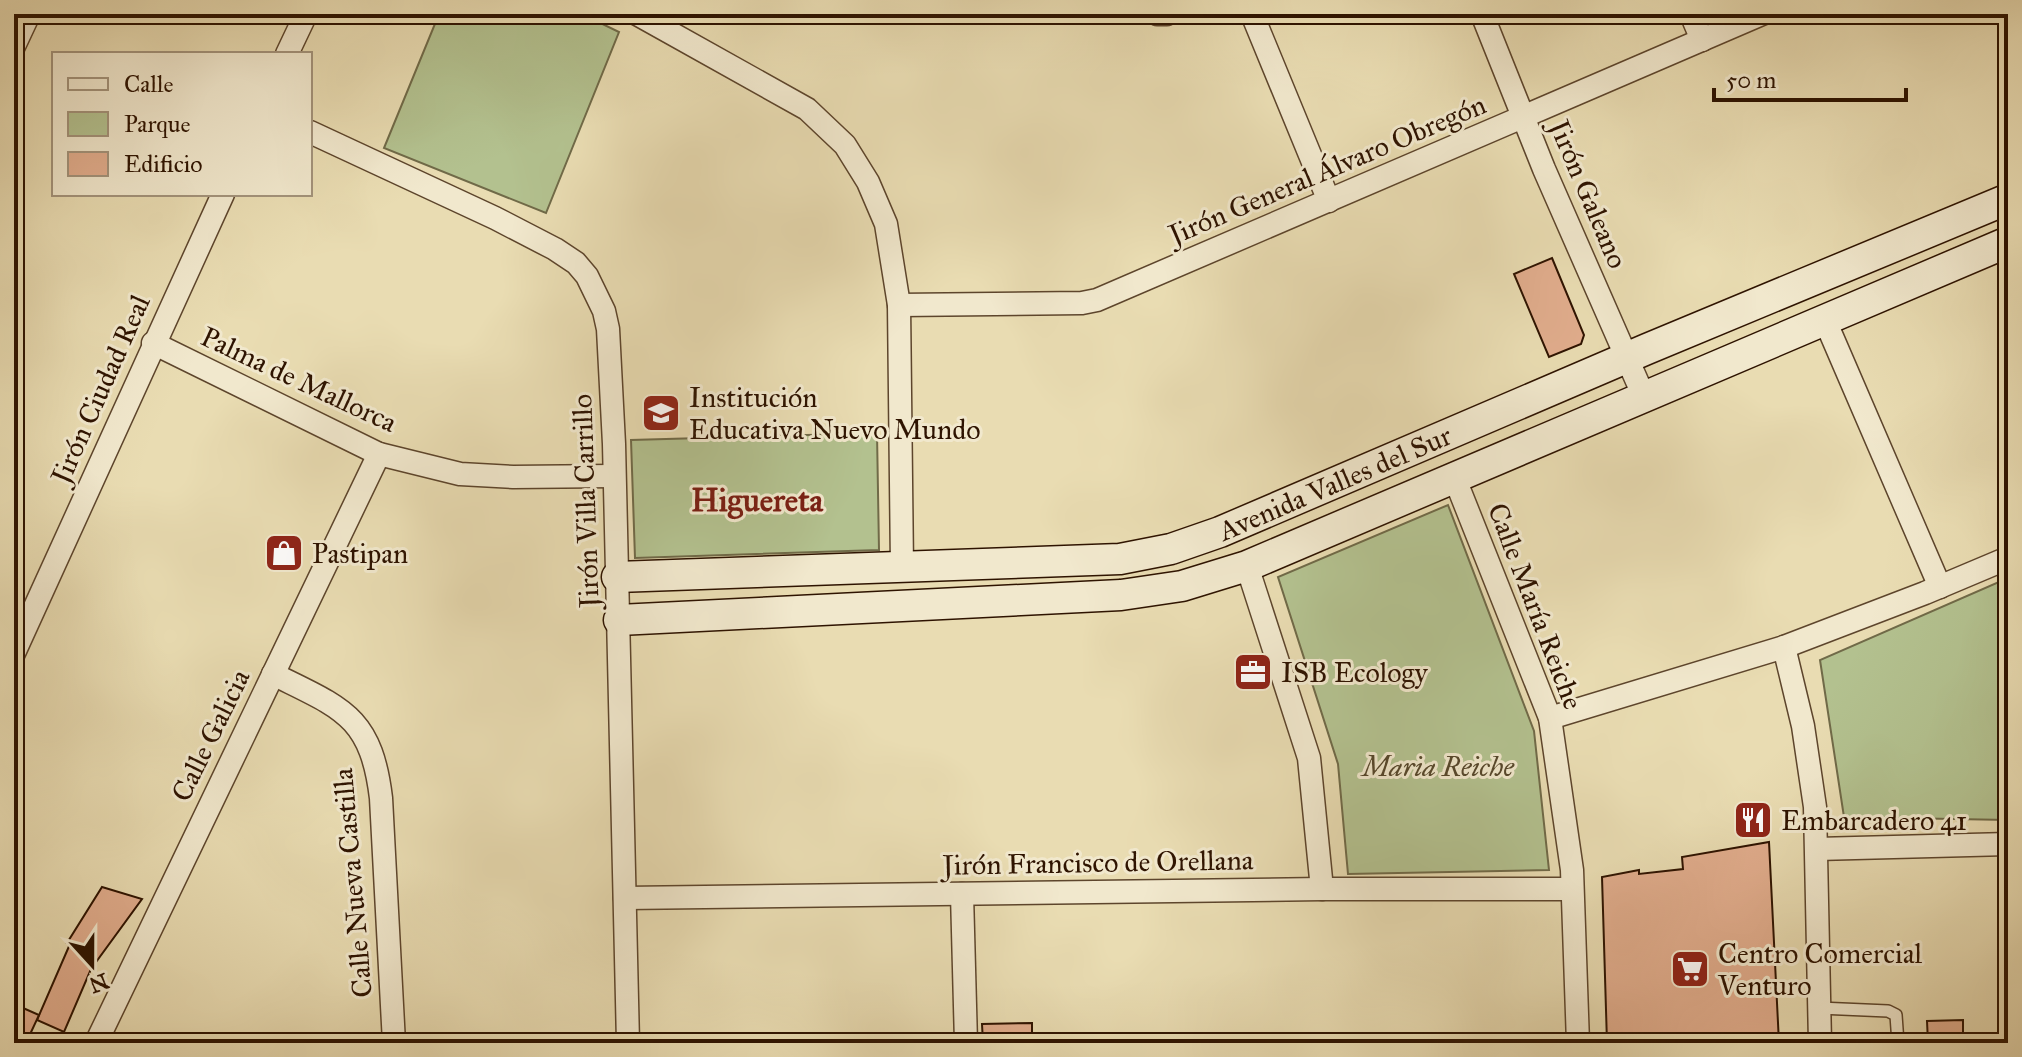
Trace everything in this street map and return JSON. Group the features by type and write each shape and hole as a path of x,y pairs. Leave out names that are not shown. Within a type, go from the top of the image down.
{"street":[{"path":"14,46 29,14"},
{"path":"288,52 306,14"},
{"path":"637,14 807,109 845,145 868,182 886,224 899,305 902,568"},
{"path":"1157,14 1167,14"},
{"path":"1252,14 1329,201"},
{"name":"Jirón Galeano","path":"1482,14 1644,397"},
{"path":"1691,14 1702,40"},
{"name":"Jirón General Álvaro Obregón","path":"899,305 1082,303 1097,300 1762,14"},
{"name":"Jirón Villa Carrillo","path":"312,133 495,218 576,263 597,293 608,329 619,620 628,1043"},
{"name":"Jirón Ciudad Real","path":"14,653 222,196"},
{"name":"Avenida Valles del Sur","path":"617,577 1120,559 1171,549 1220,532 2008,199"},
{"name":"Avenida Valles del Sur","path":"619,620 1121,595 1182,586 1247,566 2008,242"},
{"path":"1824,318 1940,587"},
{"name":"Palma de Mallorca","path":"153,343 379,454 460,474 613,476"},
{"name":"Calle Galicia","path":"96,1043 379,454"},
{"name":"Calle María Reiche","path":"1455,479 1550,718 1569,836 1578,1043"},
{"path":"1550,718 1784,647 2008,558"},
{"path":"1247,566 1309,758 1322,889"},
{"path":"1784,647 1807,749 1815,807 1820,1043"},
{"name":"Calle Nueva Castilla","path":"273,674 346,713 366,737 375,758 381,798 394,1043"},
{"path":"1817,849 2008,844"},
{"name":"Jirón Francisco de Orellana","path":"625,898 1572,889"},
{"path":"962,894 966,1043"}],"lane":[{"path":"1819,1008 1888,1011 1896,1015 1898,1043"}],"green space":[{"path":"439,14 582,14 619,32 546,213 384,148"},
{"path":"877,433 879,550 635,558 631,440"},
{"name":"Maria Reiche","path":"1448,505 1534,731 1549,870 1348,874 1338,764 1278,577"},
{"path":"2008,578 2008,820 1844,817 1820,660"}],"building":[{"path":"1552,258 1584,335 1581,344 1549,357 1514,274"},
{"name":"Centro Comercial Venturo","path":"1769,842 1779,1043 1607,1043 1602,877 1639,870 1639,874 1683,869 1682,857"},
{"path":"102,887 142,899 91,969 64,1032 37,1020 70,944 67,943"},
{"path":"14,1004 39,1015 26,1043 14,1043"},
{"path":"1963,1020 1963,1043 1928,1043 1927,1021"},
{"path":"1032,1023 1032,1043 983,1043 982,1024"}],"place":[{"name":"Institución Educativa Nuevo Mundo","path":"661,413"},
{"name":"Pastipan","path":"284,553"},
{"name":"ISB Ecology","path":"1253,672"},
{"name":"Embarcadero 41","path":"1753,820"},
{"name":"Centro Comercial Venturo","path":"1690,969"}],"district":[{"name":"Higuereta","path":"757,500"}]}
